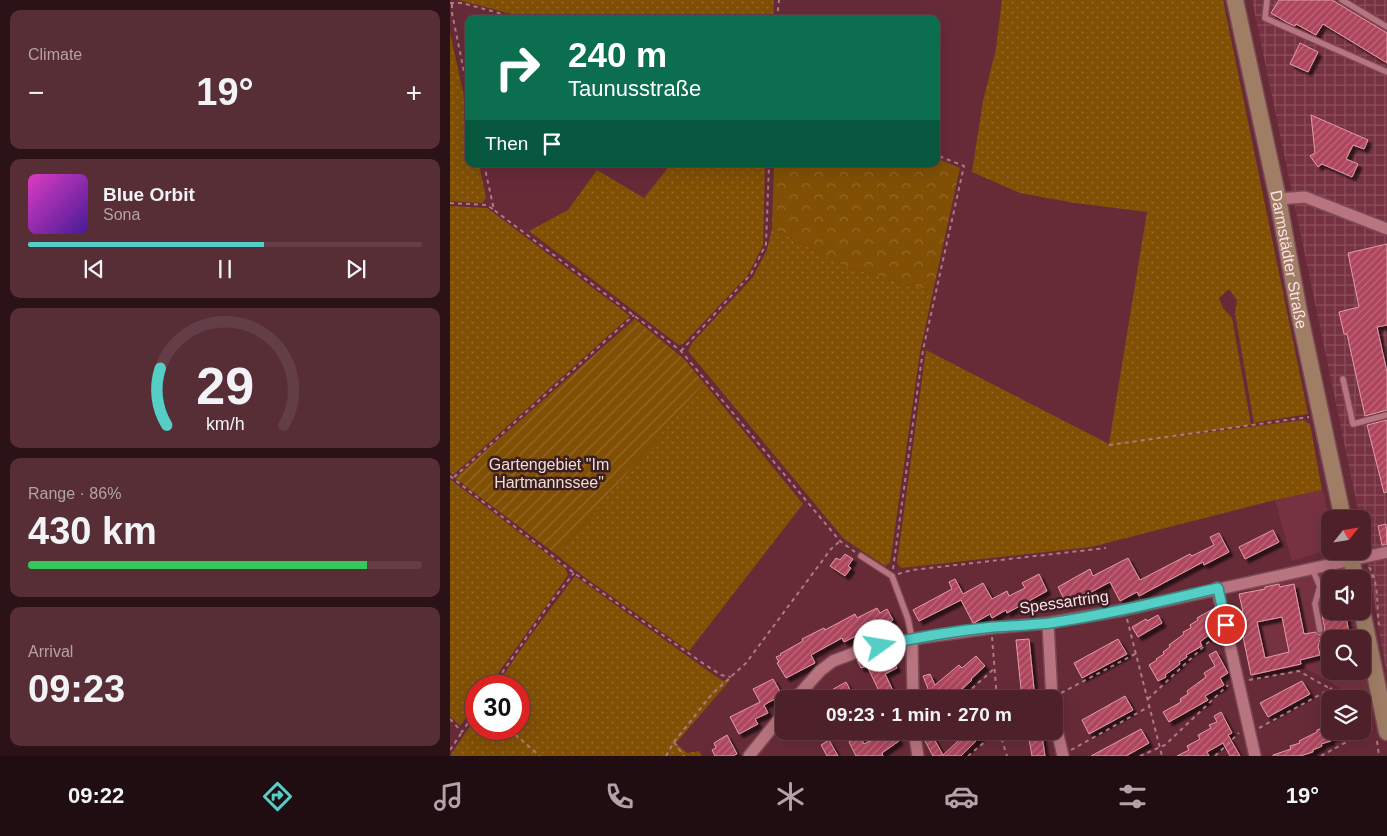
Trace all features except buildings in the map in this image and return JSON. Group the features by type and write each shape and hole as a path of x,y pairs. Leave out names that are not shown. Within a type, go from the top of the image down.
{"main road":[{"name":"Darmstädter Straße","path":"1235,0 1278,199 1299,312 1341,510"},
{"path":"1363,620 1379,732"}],"street":[{"path":"1278,199 1305,197 1387,229"},
{"name":"Spessartring","path":"1371,553 1387,552"},
{"name":"Spessartring","path":"803,690 820,672 834,661 857,652 912,638 1048,623 1124,610 1312,568 1336,560"},
{"path":"1218,588 1254,756"},
{"path":"1048,623 1052,690"},
{"path":"912,638 913,690"},
{"path":"749,756 775,724"},
{"path":"915,740 918,756"},
{"path":"1059,740 1063,755"}],"lane":[{"path":"1267,0 1265,18 1387,72"},
{"path":"1342,0 1387,27"},
{"path":"1343,379 1352,424 1387,415"},
{"path":"861,556 892,576 908,619 912,638"},
{"path":"1312,568 1320,586 1315,604 1320,630"}],"path":[{"path":"777,15 779,0"},
{"path":"465,76 451,3 505,15"},
{"path":"940,157 964,166 923,350 892,576 912,570 1106,548"},
{"path":"485,167 494,210"},
{"path":"681,351 757,265 766,244 769,167"},
{"path":"450,203 487,205 681,351 840,542 861,556"},
{"path":"453,478 634,315"},
{"path":"1109,445 1321,415"},
{"path":"450,476 574,573 704,664 721,675 731,677"},
{"path":"666,756 674,742 712,694 746,663 831,549 840,542"},
{"path":"501,675 550,603 574,573"},
{"path":"1371,578 1373,574"},
{"path":"1124,610 1137,653 1162,756"},
{"path":"1148,699 1226,625"},
{"path":"991,628 996,690"},
{"path":"1063,692 1137,653"},
{"path":"970,690 995,668"},
{"path":"1140,756 1165,745 1231,682 1299,671 1335,690"},
{"path":"1215,756 1249,728 1332,688"},
{"path":"1063,755 1150,706"},
{"path":"450,719 462,732"},
{"path":"450,750 465,728"},
{"path":"1320,756 1379,732 1379,756"},
{"path":"522,740 540,756"},
{"path":"968,756 989,740"},
{"path":"1002,740 1007,756"},
{"path":"674,742 684,756"}],"shaded area":[{"path":"1252,0 1387,0 1387,676 1371,583 1371,570 1369,570 1367,560 1371,560 1371,510 1358,510"},
{"path":"1323,490 1327,510 1321,510 1321,552 1292,561 1275,500"},
{"path":"1321,572 1321,620 1354,620 1356,630 1321,630 1321,677 1302,667 1268,673 1250,587"},
{"path":"1327,680 1366,680 1368,690 1342,690"}],"green space":[{"path":"459,0 774,0 773,15 515,15"},
{"path":"1002,0 1223,0 1308,414 1254,423 1235,313 1237,300 1229,289 1219,298 1223,308 1232,318 1251,425 1164,438 1303,420 1310,424 1322,490 1275,500 1091,547 901,568 897,563 926,350 1109,444 1147,212 1075,203 1020,193 972,172 983,101 996,49"},
{"path":"450,33 465,100 465,167 480,167 486,198 482,203 450,201"},
{"path":"940,160 960,168 933,291 846,267 772,228 774,167 940,167"},
{"path":"669,167 765,167 763,245 748,275 683,344 679,345 529,231 568,210 597,170 644,198"},
{"path":"450,206 487,208 630,316 453,475 450,472"},
{"path":"772,228 846,267 933,291 920,352 890,563 885,566 844,539 688,351 692,343 753,277 767,250"},
{"name":"Gartengebiet \"Im Hartmannssee\"","path":"635,319 684,359 704,383 557,555 455,478"},
{"path":"704,383 803,504 689,651 583,576 557,555"},
{"path":"450,479 565,568 568,575 497,675 465,675 465,719 460,726 450,716"},
{"path":"575,576 718,678 724,681 731,679 676,743 687,753 699,751 702,756 450,756 465,734 465,740 530,740 530,675 503,675"}],"route":[{"path":"880,646 912,638 1048,623 1124,610 1218,588 1226,625"}]}
